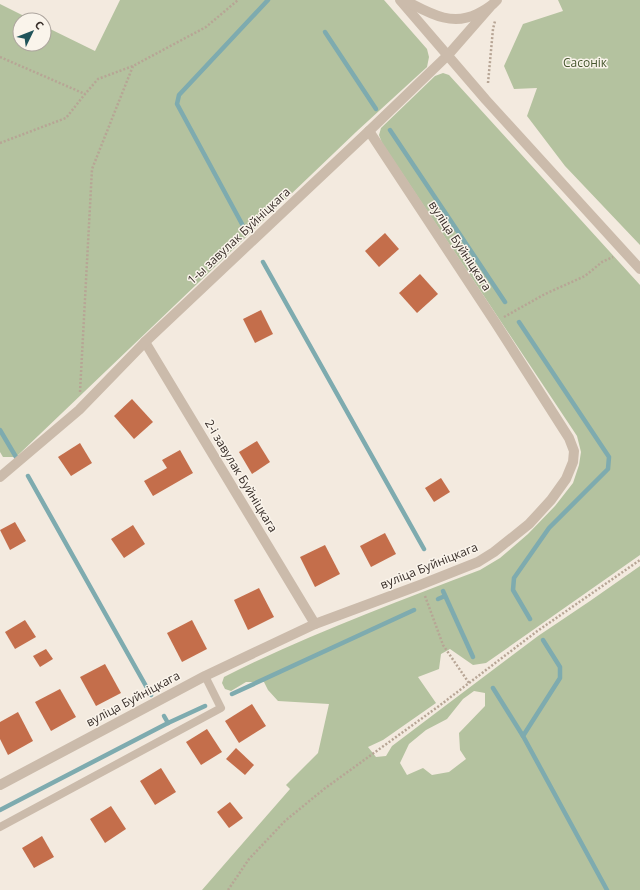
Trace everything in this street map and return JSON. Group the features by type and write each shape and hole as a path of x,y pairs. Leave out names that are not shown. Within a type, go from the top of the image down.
{"street":[{"path":"400,0 486,100 640,269"},
{"path":"404,0 442,18 456,20 470,17 495,7"},
{"name":"1-ы завулак Буйніцкага","path":"0,475 79,410 145,342 369,131 448,55 495,7"},
{"name":"вуліца Буйніцкага","path":"0,785 204,676 315,624 478,562 494,552 529,524 551,500 566,479 573,462 574,451 569,438 495,322 369,131"},
{"name":"2-і завулак Буйніцкага","path":"145,342 315,624"}],"lane":[{"path":"0,827 221,708 204,676"}],"path":[{"path":"0,143 66,118 98,79 133,66 206,27 238,0"},
{"path":"486,100 495,7"},
{"path":"0,57 85,94"},
{"path":"79,410 92,169 133,66"},
{"path":"495,322 545,294 585,276 602,262 624,252"},
{"path":"228,890 249,859 285,821 324,789 439,706 536,632 640,560"},
{"path":"420,585 443,645 469,683"}],"green space":[{"path":"120,0 384,0 427,49 429,57 427,67 356,132 16,457 3,457 0,452 0,4 16,12 12,12 12,52 52,52 52,30 95,51"},
{"name":"Сасонік","path":"558,0 640,0 640,245 565,166 527,116 537,88 514,89 504,66 523,24 563,11"},
{"path":"443,73 449,75 640,285 640,555 486,663 473,665 450,649 441,654 439,669 418,677 436,703 383,740 368,747 376,757 386,756 392,746 538,636 640,566 640,890 202,890 290,789 286,785 318,753 329,704 278,701 268,690 264,682 246,682 231,691 225,689 222,683 224,677 319,633 480,570 500,558 528,534 555,506 573,483 579,465 581,452 577,436 382,143 379,135 381,128 435,76","holes":["474,691 485,693 485,706 459,733 460,750 466,759 449,772 432,775 423,768 407,775 400,763 409,744 426,730 447,719 463,699"]}],"building":[{"path":"385,233 399,249 379,267 365,251"},
{"path":"420,274 438,294 417,313 399,293"},
{"path":"261,310 273,334 255,343 243,319"},
{"path":"132,399 153,422 134,439 114,416"},
{"path":"257,441 270,462 252,474 239,452"},
{"path":"80,443 92,463 71,476 58,457"},
{"path":"180,450 193,473 153,496 144,481 167,468 162,460"},
{"path":"441,478 450,492 434,502 425,488"},
{"path":"15,522 26,541 10,550 0,530"},
{"path":"133,525 145,544 124,558 111,539"},
{"path":"385,533 396,554 371,567 360,546"},
{"path":"325,545 340,574 315,587 300,557"},
{"path":"259,588 274,617 248,630 234,600"},
{"path":"25,620 36,637 15,649 5,632"},
{"path":"192,620 207,649 182,662 167,633"},
{"path":"46,649 53,659 40,667 33,656"},
{"path":"105,664 121,693 96,706 80,677"},
{"path":"60,689 76,717 51,731 35,702"},
{"path":"252,704 266,726 239,743 225,721"},
{"path":"18,712 33,741 8,755 0,739 0,722"},
{"path":"207,729 222,752 201,765 186,742"},
{"path":"236,748 254,765 245,775 226,759"},
{"path":"161,768 176,792 155,805 140,781"},
{"path":"230,802 243,818 229,828 217,812"},
{"path":"111,806 126,829 105,843 90,819"},
{"path":"42,836 54,857 34,868 22,848"}],"waterway":[{"path":"242,224 177,104 179,95 268,0"},
{"path":"325,32 376,109"},
{"path":"390,130 505,302"},
{"path":"263,262 424,549"},
{"path":"519,322 609,457 608,469 549,528 514,578 513,590 530,619"},
{"path":"0,430 16,457"},
{"path":"28,476 151,695"},
{"path":"443,591 473,657"},
{"path":"438,599 445,596"},
{"path":"232,694 414,610"},
{"path":"523,736 560,678 560,667 543,640"},
{"path":"493,688 523,736 607,890"},
{"path":"0,810 168,723 205,706"},
{"path":"164,716 168,723"}]}
